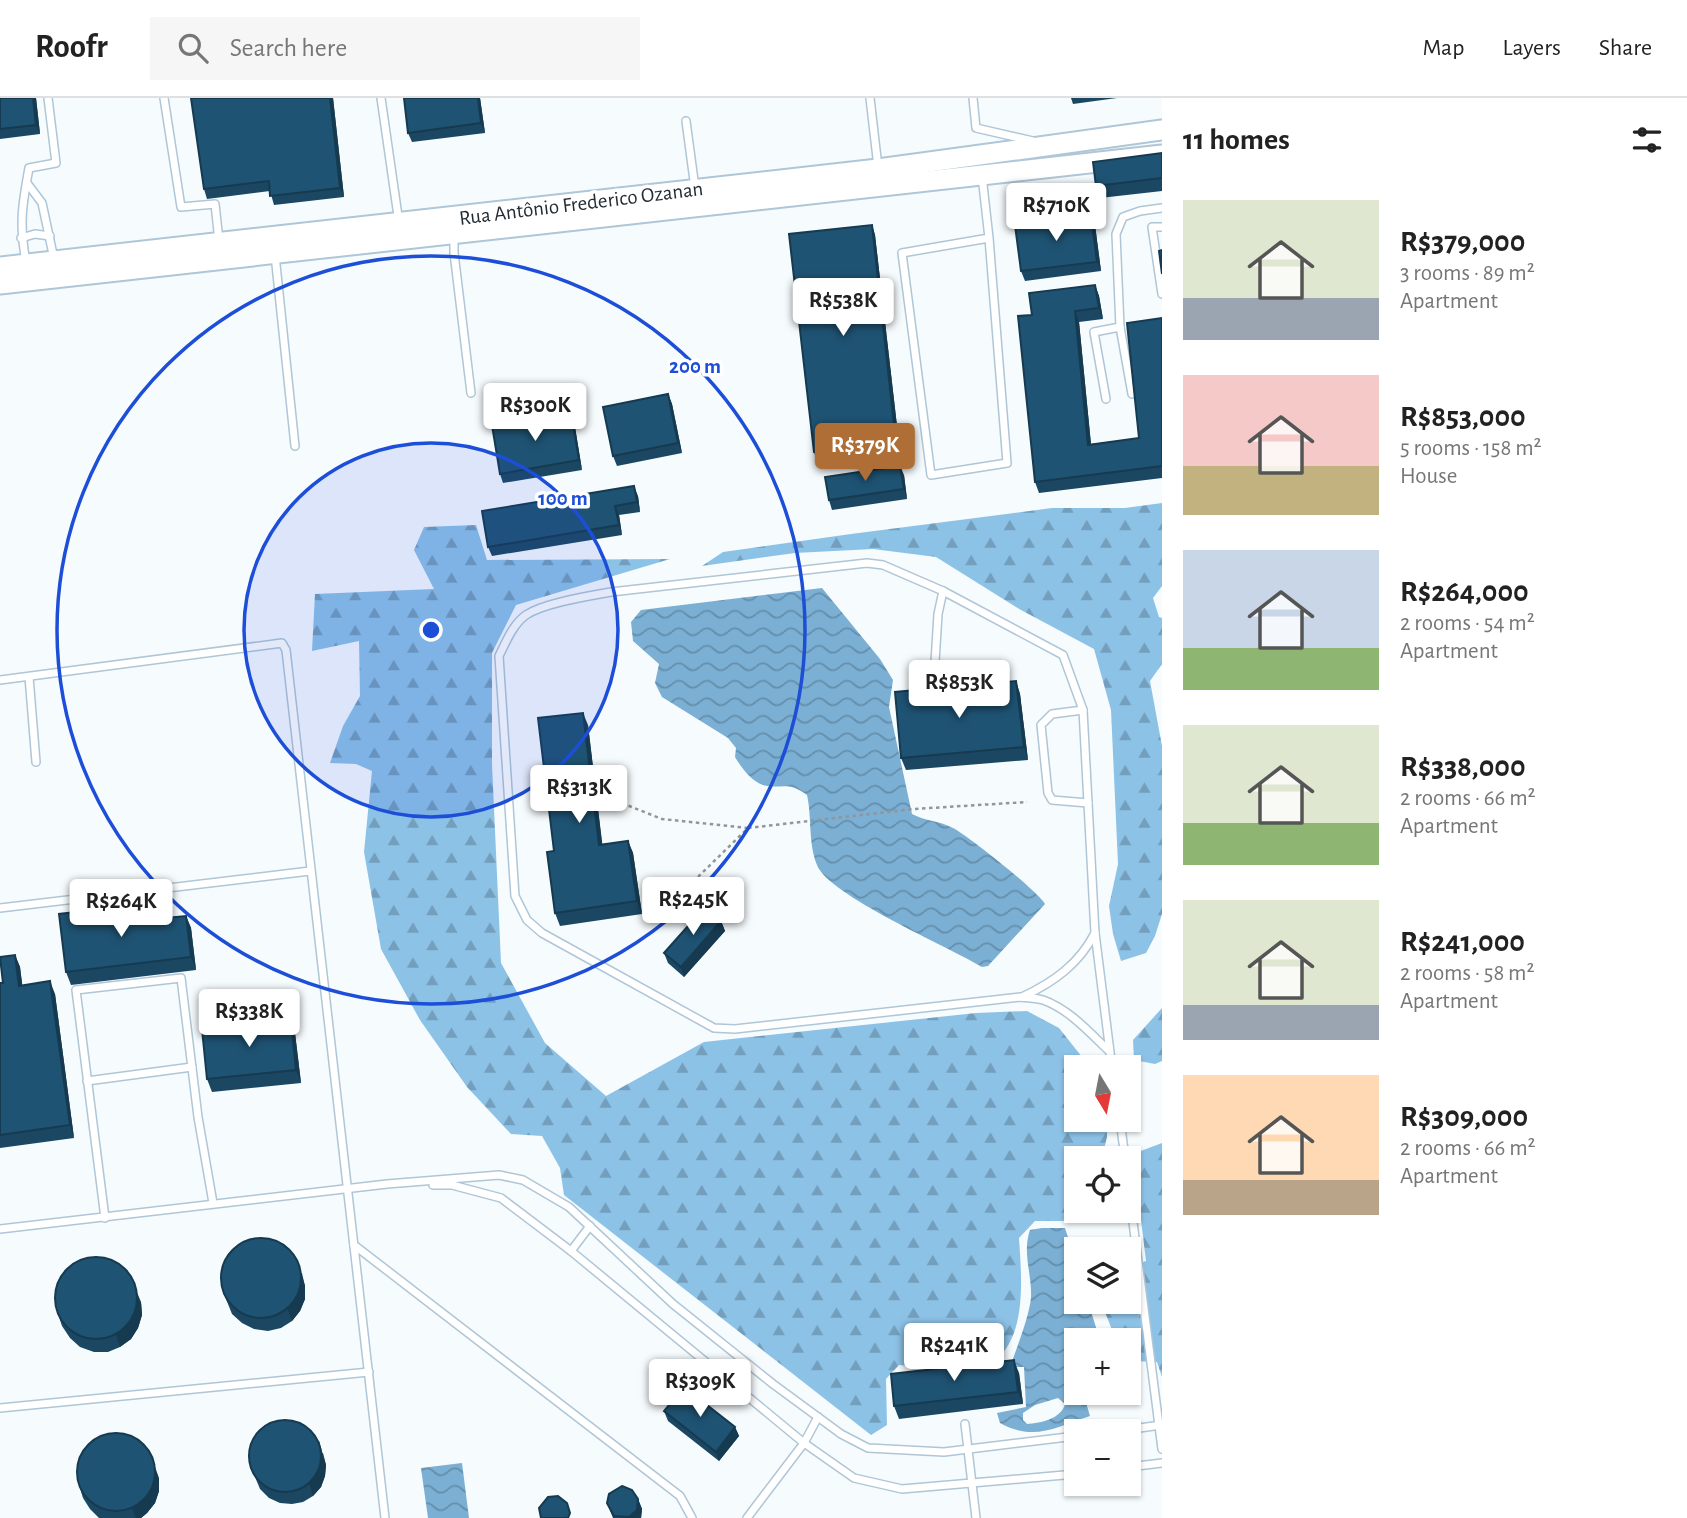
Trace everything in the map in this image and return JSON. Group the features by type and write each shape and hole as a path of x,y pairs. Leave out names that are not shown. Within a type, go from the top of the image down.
{"main road":[{"name":"Rua Antônio Frederico Ozanan","path":"0,267 28,272 879,178 1048,145 1162,131"},
{"name":"Rua Antônio Frederico Ozanan","path":"453,226 695,189 982,174 1162,155"},
{"name":"Rua Antônio Frederico Ozanan","path":"0,284 28,272"}],"lane":[{"path":"28,272 21,238 21,208 29,168 56,163 48,98"},
{"path":"164,98 181,207 215,204 222,251"},
{"path":"381,98 401,232"},
{"path":"870,98 879,178"},
{"path":"974,98 976,128 1048,145"},
{"path":"686,121 695,189"},
{"path":"1015,159 1048,145"},
{"path":"989,238 902,253 930,475 1007,463 989,238 982,174 1004,164"},
{"path":"27,183 42,203 56,269"},
{"path":"1132,394 1120,327 1116,234 1124,217 1140,211 1162,208"},
{"path":"453,226 471,393"},
{"path":"1162,227 1153,227 1162,294"},
{"path":"21,238 35,234 50,236"},
{"path":"273,246 295,446"},
{"path":"1106,399 1094,332 1120,327"},
{"path":"1109,1051 1078,1021 1058,1008 1044,1000 1021,997 735,1029 713,1028 542,933 527,920 515,896 499,656 509,636 526,616 570,600 611,592 867,563 883,565 943,591 1063,655 1083,710 1095,933 1110,1055"},
{"path":"935,662 938,614 943,591"},
{"path":"0,680 282,643 286,650 385,1518"},
{"path":"29,677 36,762"},
{"path":"1083,710 1052,714 1041,725 1048,793 1052,800 1088,803"},
{"path":"0,908 310,871"},
{"path":"1021,997 1045,986 1065,972 1088,947 1095,933"},
{"path":"105,1218 76,990 181,978 198,1117 213,1203"},
{"path":"87,1081 192,1067"},
{"path":"0,1229 347,1188 499,1175 523,1180 569,1207 673,1304 841,1434 868,1448 944,1452 1064,1437"},
{"path":"387,1184 452,1185 501,1198 572,1251 804,1443 854,1478 902,1489 1064,1475"},
{"path":"1133,1223 1162,1449"},
{"path":"572,1251 590,1226"},
{"path":"354,1245 680,1496 692,1518"},
{"path":"0,1408 369,1373"},
{"path":"747,1518 804,1443 818,1417"},
{"path":"965,1424 976,1518"},
{"path":"1141,1428 1160,1426"},
{"path":"1141,1465 1162,1462"}],"path":[{"path":"609,798 662,819 748,828 914,809 1027,802"},
{"path":"658,916 748,828"}],"green space":[{"path":"1162,503 1162,586 1153,598 1159,617 1162,618 1162,664 1150,681 1162,746 1162,914 1146,953 1121,961 1109,906 1118,864 1111,710 1094,649 1021,610 936,557 873,549 795,553 702,566 723,552 851,534 1052,508 1125,508"},
{"path":"476,525 487,560 670,559 516,605 492,653 492,764 501,963 545,1043 606,1096 704,1042 976,1013 1027,1011 1059,1028 1080,1055 1064,1055 1064,1132 1107,1132 1105,1146 1064,1146 1064,1220 1035,1221 1019,1238 1021,1298 1012,1337 1003,1353 989,1365 969,1372 945,1372 899,1365 886,1379 887,1425 871,1435 564,1195 560,1168 542,1136 511,1134 467,1087 420,1020 381,949 364,852 372,771 356,764 330,763 343,726 360,696 359,641 312,651 315,594 434,589 414,550 424,527"},
{"path":"1162,1008 1162,1061 1155,1064 1141,1061 1141,1055 1134,1055 1133,1040"},
{"path":"1162,1143 1162,1377 1157,1362 1141,1361 1141,1328 1111,1328 1106,1314 1141,1314 1141,1263 1146,1261 1141,1220 1141,1151"}],"water":[{"path":"822,588 880,659 893,680 889,707 912,814 961,833 1017,877 1045,904 988,966 982,967 891,920 843,891 826,877 814,857 807,795 794,788 763,785 750,777 735,757 736,748 728,738 662,697 655,683 659,664 633,641 631,622 641,610"},
{"path":"1065,1228 1068,1237 1064,1237 1064,1314 1092,1314 1096,1328 1064,1328 1064,1403 1058,1398 1035,1405 1023,1413 1023,1420 1027,1424 1050,1419 1065,1405 1087,1405 1090,1416 1064,1419 1064,1425 1034,1432 1012,1429 1000,1423 997,1413 1026,1407 1024,1367 1010,1367 1031,1297 1028,1239 1030,1230"},
{"path":"462,1463 469,1518 428,1518 421,1468"}],"building":[{"path":"0,98 33,98 36,125 0,129"},
{"path":"191,98 330,98 340,188 270,196 269,181 204,189"},
{"path":"404,98 478,98 481,123 408,133"},
{"path":"1162,153 1162,178 1096,186 1093,162"},
{"path":"1091,215 1097,262 1021,271 1015,225"},
{"path":"872,225 896,443 814,452 789,234"},
{"path":"1162,250 1162,274 1159,251"},
{"path":"1095,285 1099,308 1075,311 1088,445 1139,438 1127,323 1162,318 1162,466 1035,482 1018,316 1032,315 1029,293"},
{"path":"668,394 678,443 613,456 603,407"},
{"path":"571,412 579,460 500,474 492,425"},
{"path":"900,466 904,489 829,500 825,477"},
{"path":"634,486 637,502 615,506 619,525 488,547 482,511"},
{"path":"1016,681 1024,747 901,758 895,692"},
{"path":"583,713 599,845 628,841 637,901 555,913 547,852 554,851 538,718"},
{"path":"705,907 721,921 681,967 664,953"},
{"path":"112,908 112,914 143,910 144,920 186,916 191,957 66,972 59,914"},
{"path":"15,955 19,986 50,981 70,1125 0,1135 0,983 3,983 0,957"},
{"path":"291,1020 296,1070 207,1079 202,1029"},
{"path":"261,1238 276,1241 289,1250 298,1263 301,1278 298,1293 289,1306 276,1315 261,1318 246,1315 233,1306 224,1293 221,1278 224,1263 233,1250 246,1241"},
{"path":"96,1257 112,1260 125,1269 134,1282 137,1298 134,1314 125,1327 112,1336 96,1339 80,1336 67,1327 58,1314 55,1298 58,1282 67,1269 80,1260"},
{"path":"1014,1360 1018,1392 894,1406 891,1374"},
{"path":"684,1387 735,1427 716,1452 664,1411"},
{"path":"285,1420 305,1426 315,1436 321,1456 315,1476 305,1486 285,1492 265,1486 255,1476 249,1456 255,1436 265,1426"},
{"path":"116,1433 131,1436 144,1444 152,1457 155,1472 152,1487 144,1500 131,1508 116,1511 101,1508 88,1500 80,1487 77,1472 80,1457 88,1444 101,1436"},
{"path":"622,1486 632,1490 638,1499 637,1510 629,1517 614,1516 607,1503 609,1494"},
{"path":"558,1496 567,1503 570,1513 568,1518 541,1518 539,1508 548,1497"}]}
